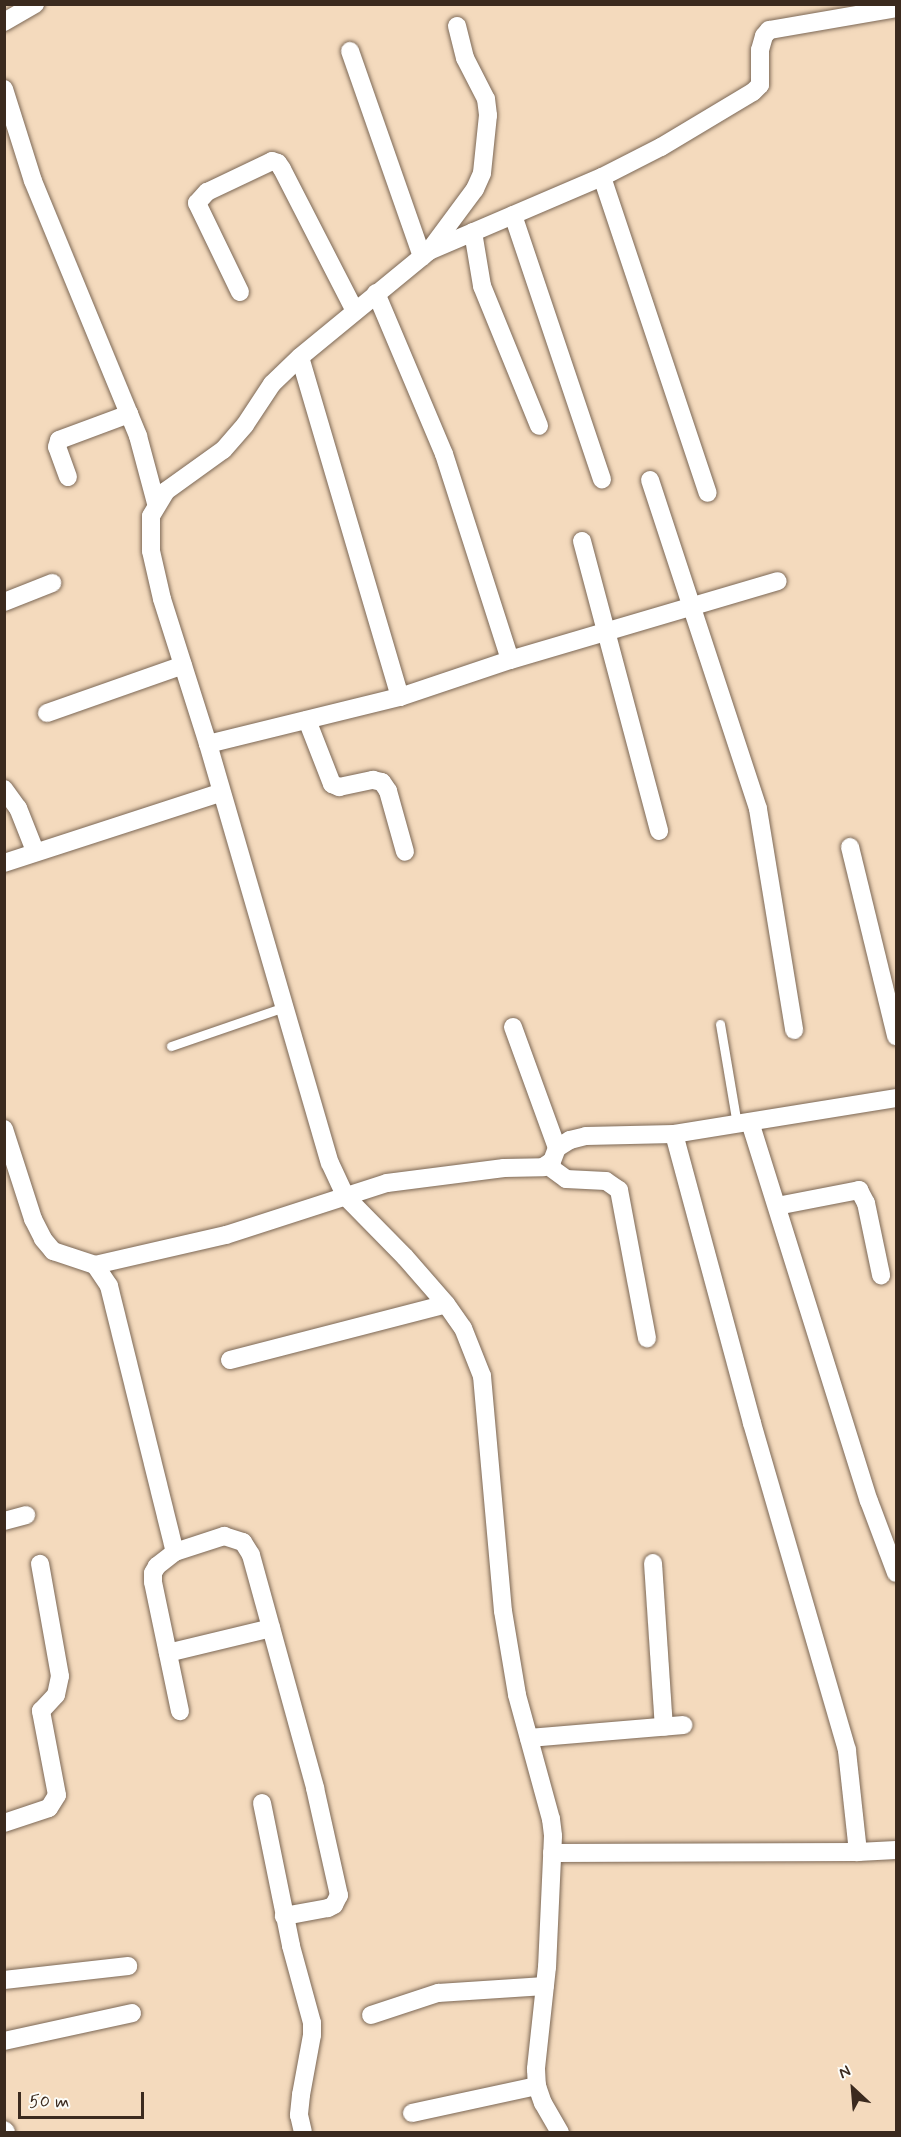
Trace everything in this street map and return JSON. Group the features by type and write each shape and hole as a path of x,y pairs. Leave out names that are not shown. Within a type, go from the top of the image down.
{"street":[{"path":"4,22 35,4"},
{"path":"560,2133 537,2086 536,2069 545,1986 552,1853 550,1819 517,1695 503,1611 482,1376 463,1328 446,1304 405,1257 346,1197 330,1163 220,793 208,744 162,599 151,551 151,516 156,503 166,491 223,450 245,425 272,384 300,357 425,254 602,177 661,147 760,86 760,50 764,36 769,30 897,8"},
{"path":"425,254 475,189 482,173 488,115 486,99 465,58 457,26"},
{"path":"350,51 425,254"},
{"path":"4,89 33,181 129,414 156,503"},
{"path":"240,292 197,203 207,192 272,161 282,169 355,310"},
{"path":"602,177 708,493"},
{"path":"513,215 602,479"},
{"path":"473,232 485,296 539,426"},
{"path":"376,293 444,454 510,660"},
{"path":"300,357 400,697"},
{"path":"68,477 57,447 59,440 129,414"},
{"path":"650,480 758,809 794,1030"},
{"path":"582,541 659,831"},
{"path":"208,744 400,697 510,660 778,581"},
{"path":"4,602 52,584"},
{"path":"47,713 183,665"},
{"path":"307,720 332,784 339,787 373,780 382,782 388,791 405,852"},
{"path":"4,789 18,808 35,851"},
{"path":"4,862 220,793"},
{"path":"850,847 897,1036"},
{"path":"513,1027 557,1148"},
{"path":"547,1165 557,1148 586,1136 674,1134 897,1098"},
{"path":"744,1123 777,1206 869,1501 897,1573"},
{"path":"4,1129 33,1219 43,1239 53,1251 95,1265 226,1235 387,1183 409,1179 547,1165 566,1179 606,1181 619,1190 647,1338"},
{"path":"674,1134 752,1423 847,1750 858,1852"},
{"path":"777,1206 859,1190 866,1203 881,1275"},
{"path":"95,1265 109,1286 175,1551"},
{"path":"230,1360 446,1304"},
{"path":"4,1521 26,1515"},
{"path":"180,1711 153,1572 175,1551 224,1536 234,1537 243,1542 251,1555 315,1788 339,1895 334,1905 328,1908 284,1916"},
{"path":"652,1563 664,1727"},
{"path":"4,1822 49,1808 57,1795 41,1711 56,1695 60,1676 40,1564"},
{"path":"168,1653 271,1628"},
{"path":"529,1738 683,1725"},
{"path":"262,1803 284,1916 312,2023 299,2115 303,2133"},
{"path":"552,1853 897,1850"},
{"path":"4,1980 128,1966"},
{"path":"371,2015 450,1991 545,1986"},
{"path":"4,2041 132,2013"},
{"path":"412,2113 537,2086"}],"lane":[{"path":"171,1046 284,1007"},
{"path":"720,1024 744,1123"}]}
